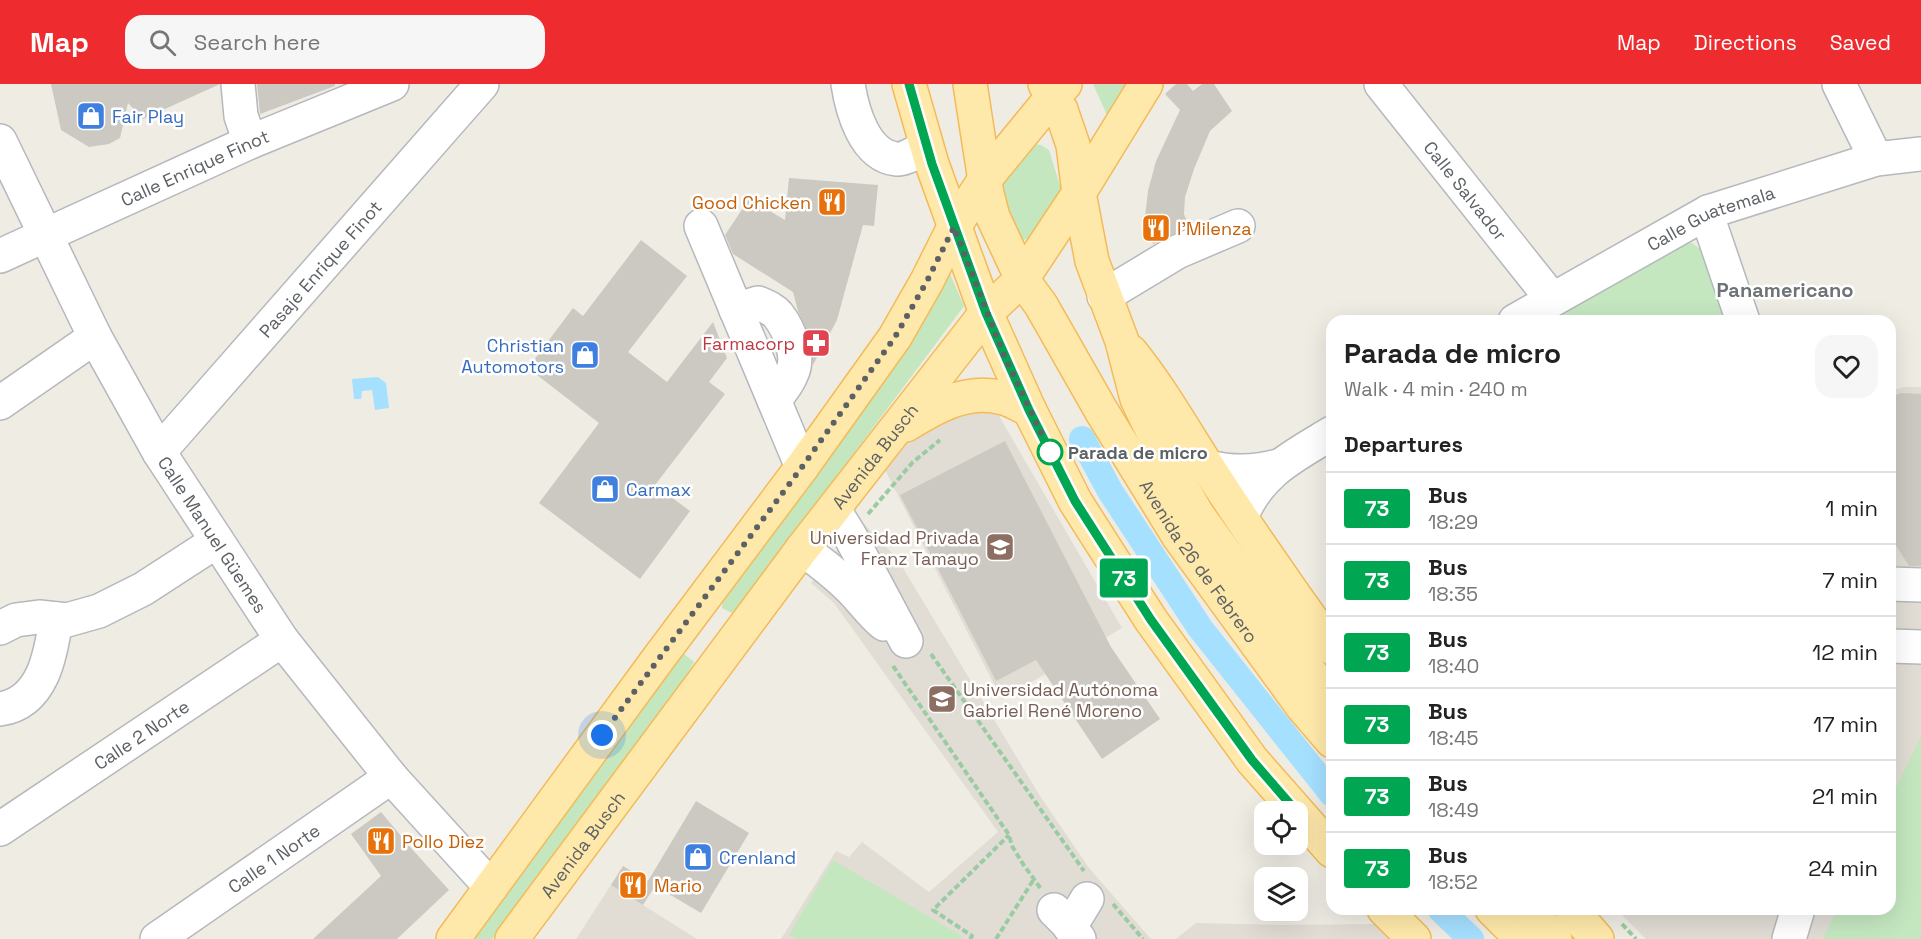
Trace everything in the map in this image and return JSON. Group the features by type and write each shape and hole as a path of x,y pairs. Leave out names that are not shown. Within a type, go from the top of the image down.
{"main road":[{"path":"909,84 926,148 986,313 1029,410 1075,501 1151,620 1252,760 1326,844"},
{"name":"Avenida 26 de Febrero","path":"970,84 993,217 1022,279 1041,305 1102,412 1179,537 1302,706 1326,734"},
{"path":"453,939 658,659 770,511 895,337 954,227 985,179 1054,87"},
{"name":"Avenida 26 de Febrero","path":"1054,87 1073,145 1079,193 1100,284 1122,341 1137,399 1197,514 1326,696"},
{"path":"1100,284 1096,206 1105,173 1139,95"},
{"name":"Avenida Busch","path":"512,939 802,549 986,313 1022,279 1079,193 1139,95"},
{"name":"Avenida 26 de Febrero","path":"1122,341 1154,380 1241,517 1326,639"},
{"path":"896,430 939,405 967,397 986,395 1004,398 1029,410"},
{"path":"726,649 708,633 705,625 708,615 758,549 770,511"},
{"path":"1390,915 1414,939"},
{"path":"1498,915 1522,939"},
{"path":"1532,915 1555,939"},
{"path":"1576,915 1597,939"}],"street":[{"path":"238,84 242,116 250,142"},
{"name":"Calle Enrique Finot","path":"0,255 250,142 392,84"},
{"name":"Pasaje Enrique Finot","path":"159,452 482,84"},
{"path":"848,84 850,100 860,126 872,145 885,155 898,160 926,148"},
{"name":"Calle Salvador","path":"1381,84 1552,298"},
{"path":"1839,84 1876,159"},
{"name":"Calle Manuel Güemes","path":"0,141 95,337 159,452 282,640 391,777 491,887"},
{"name":"Calle Guatemala","path":"1525,315 1708,212 1876,159 1921,154"},
{"path":"1708,212 1741,315"},
{"path":"702,226 802,467"},
{"path":"1100,284 1238,226"},
{"path":"0,404 95,337"},
{"path":"1241,517 1254,492 1278,466 1326,437"},
{"path":"1208,467 1245,473 1278,466"},
{"path":"802,549 824,565 851,589 876,617 906,641 834,510"},
{"path":"0,628 16,620 39,617 67,620 99,611 143,589 218,541"},
{"path":"1896,584 1921,585"},
{"path":"0,709 30,695 37,685 52,647 56,619"},
{"name":"Calle 2 Norte","path":"0,829 282,640"},
{"path":"1896,646 1921,647"},
{"name":"Calle 1 Norte","path":"157,939 391,777"},
{"path":"1068,925 1094,891"},
{"path":"1789,939 1796,915"}],"path":[{"path":"930,654 1094,891 1143,939"},
{"path":"889,660 1009,836 1023,864 1068,925"},
{"path":"970,939 972,936 933,910 1009,836"},
{"path":"996,939 1034,878"}],"shaded area":[{"path":"1921,387 1921,939 1646,939 1622,915 1896,915 1896,389"},
{"name":"Universidad Privada Franz Tamayo","path":"995,409 1122,628 1002,700 883,466 897,447 932,418"},
{"name":"Universidad Autónoma Gabriel René Moreno","path":"862,522 897,558 1040,796 1089,868 1151,939 781,939 836,851 849,857 862,842 929,892 998,832 834,603 811,583"},
{"path":"611,885 643,905 697,939 576,939"},
{"path":"1196,923 1378,924 1393,939 1176,939"}],"green space":[{"path":"1093,84 1126,84 1107,115"},
{"path":"1031,144 1041,145 1049,150 1061,189 1060,199 1032,237 1021,241 998,200 1001,181"},
{"path":"1692,243 1703,251 1725,315 1555,315 1678,244"},
{"path":"950,274 964,306 734,614 722,608 723,597 936,298"},
{"path":"684,654 694,662 684,680 492,939 467,939 668,667"},
{"path":"1921,736 1921,939 1823,939 1834,915 1896,915 1896,788"},
{"path":"833,860 962,936 960,939 797,939 789,935"}],"water":[{"path":"378,377 386,383 389,408 375,410 372,390 362,391 361,399 354,399 352,379"}],"building":[{"path":"51,84 220,84 143,119 128,103 120,138 109,144 89,147 61,130"},
{"path":"257,84 335,84 335,86 260,114"},
{"path":"1176,84 1187,84 1193,91 1202,84 1214,84 1232,111 1210,131 1194,169 1185,197 1184,214 1189,226 1153,244 1145,217 1148,191 1156,161 1180,110 1165,94"},
{"path":"789,178 878,185 874,226 863,225 837,320 813,365 810,339 793,292 733,254 725,235 749,199 785,220"},
{"name":"Christian Automotors","path":"641,240 687,276 628,352 667,382 713,322 727,358 709,382 725,394 655,485 690,511 640,579 539,503 599,423 528,368 573,308 583,316"},
{"path":"1921,394 1921,566 1909,566 1896,545 1896,395"},
{"name":"Universidad Privada Franz Tamayo","path":"1005,441 1111,647 1160,719 1102,759 1036,660 996,681 900,495"},
{"name":"Crenland","path":"696,801 749,833 701,913 652,884 655,886 643,905 611,885 623,866 648,881"},
{"path":"381,812 449,890 397,939 313,939 381,876 351,834"}],"waterway":[{"path":"1082,439 1110,491 1200,628 1326,786"},
{"path":"1446,915 1471,939"}],"bus line":[{"name":"73","path":"909,84 926,148 986,313 1029,410 1075,501 1151,620 1252,760 1287,801"}],"place":[{"name":"Fair Play","path":"91,116"},
{"name":"Good Chicken","path":"832,202"},
{"name":"I'Milenza","path":"1156,228"},
{"name":"Farmacorp","path":"816,343"},
{"name":"Christian Automotors","path":"585,355"},
{"name":"Parada de micro","path":"1050,452"},
{"name":"Carmax","path":"605,489"},
{"name":"Universidad Privada Franz Tamayo","path":"1000,547"},
{"name":"Universidad Autónoma Gabriel René Moreno","path":"942,699"},
{"name":"Pollo Diez","path":"381,841"},
{"name":"Crenland","path":"698,857"},
{"name":"Mario","path":"633,885"}],"district":[{"name":"Panamericano","path":"1785,290"}],"route":[{"path":"602,735 802,467 895,337 954,227 1003,353 1050,452"}]}
